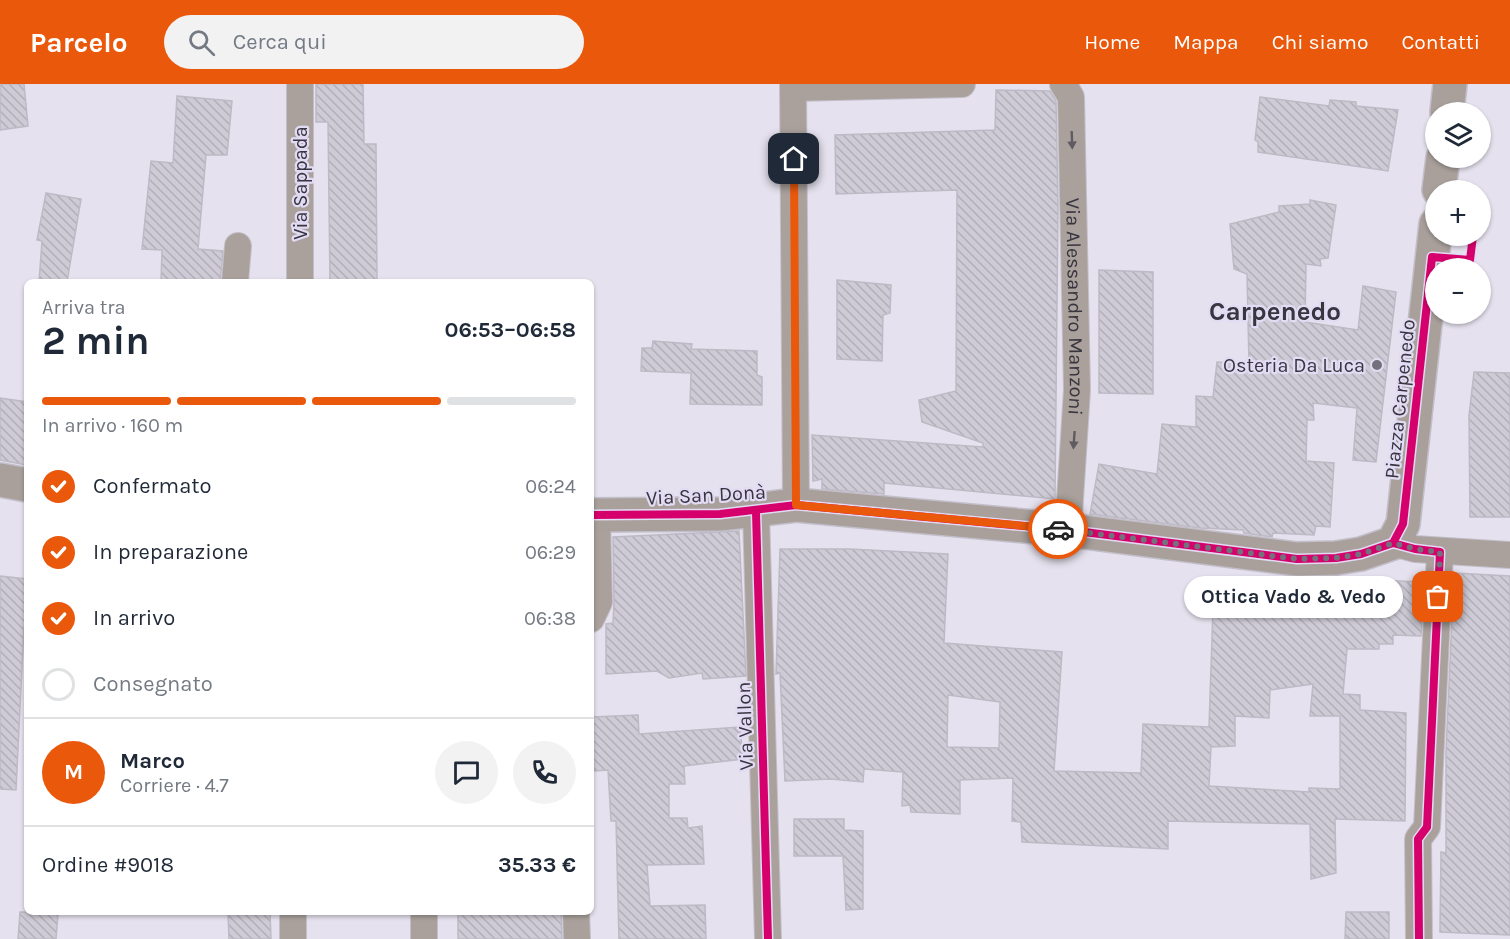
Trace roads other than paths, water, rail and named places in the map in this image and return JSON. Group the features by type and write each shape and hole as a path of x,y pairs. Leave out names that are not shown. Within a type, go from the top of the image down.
{"street":[{"name":"Via Sappada","path":"300,84 300,279"},
{"path":"796,505 794,86 962,84"},
{"name":"Via Alessandro Manzoni","path":"1063,84 1071,97 1077,390 1068,530"},
{"path":"1448,102 1450,84"},
{"path":"235,279 238,246"},
{"name":"Piazza Carpenedo","path":"1393,543 1402,524 1433,246"},
{"path":"0,480 24,484"},
{"name":"Via San Donà","path":"594,613 599,602 594,515 756,512 796,505 1068,530 1297,559 1336,558 1361,554 1393,543"},
{"name":"Via Vallon","path":"756,512 768,939"},
{"path":"1393,543 1440,552 1510,555"},
{"path":"1419,939 1418,839 1427,827 1440,552"},
{"path":"293,915 293,939"},
{"path":"424,915 424,939"},
{"path":"576,915 577,939"}],"place":[{"name":"Osteria Da Luca","path":"1377,365"},
{"name":"Ottica Vado & Vedo","path":"1438,597"}],"district":[{"name":"Carpenedo","path":"1275,311"}]}
